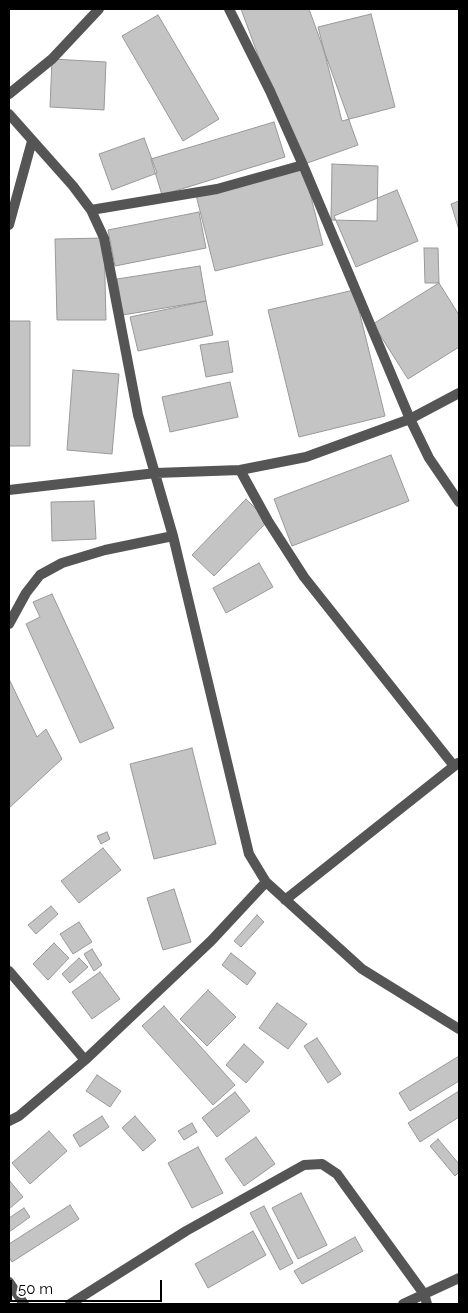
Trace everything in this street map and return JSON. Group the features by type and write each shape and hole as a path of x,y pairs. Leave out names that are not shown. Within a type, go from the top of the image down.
{"street":[{"path":"9,94 52,59 99,9"},
{"path":"229,9 270,91 303,165 410,419 429,458 459,502"},
{"path":"9,114 73,186 91,210 104,238 138,415 173,536 249,854 266,882 362,969 459,1029"},
{"path":"9,225 32,141"},
{"path":"91,210 217,189 303,165"},
{"path":"9,490 156,473 240,470 306,456 410,419 459,392"},
{"path":"240,470 268,521 304,577 457,764 285,900"},
{"path":"9,624 26,593 40,575 62,563 105,550 173,536"},
{"path":"9,1121 18,1116 86,1060 211,941 266,882"},
{"path":"9,971 86,1060"},
{"path":"70,1304 186,1231 304,1165 322,1164 337,1174 425,1299"},
{"path":"403,1304 425,1299 459,1278"},
{"path":"9,1282 24,1304"}],"building":[{"path":"241,9 309,9 358,145 299,166"},
{"path":"371,14 395,107 342,121 318,27"},
{"path":"158,15 219,119 183,141 122,36"},
{"path":"52,59 106,62 104,110 50,107"},
{"path":"274,122 285,157 162,195 151,159"},
{"path":"144,138 157,173 112,190 99,154"},
{"path":"332,164 378,166 377,221 331,220"},
{"path":"303,165 323,245 215,271 195,191"},
{"path":"397,190 418,241 356,267 334,216"},
{"path":"459,201 459,230 451,204"},
{"path":"199,212 206,248 115,266 108,230"},
{"path":"104,238 106,320 57,320 55,239"},
{"path":"424,248 438,248 439,283 425,283"},
{"path":"200,266 206,301 123,315 117,279"},
{"path":"439,283 459,315 459,347 408,379 373,324"},
{"path":"354,290 385,416 299,437 268,310"},
{"path":"206,301 213,335 138,351 130,317"},
{"path":"9,321 30,321 30,446 9,446"},
{"path":"228,341 233,372 206,377 200,345"},
{"path":"73,370 119,374 112,454 67,450"},
{"path":"230,382 238,417 170,432 162,397"},
{"path":"391,455 409,501 292,546 274,499"},
{"path":"246,499 268,521 214,576 192,555"},
{"path":"94,501 96,539 52,541 51,502"},
{"path":"259,563 273,587 226,613 213,588"},
{"path":"52,594 114,728 80,743 26,624 40,617 33,602"},
{"path":"9,679 37,737 46,729 62,759 9,808"},
{"path":"192,748 216,844 154,859 130,764"},
{"path":"107,832 110,839 101,844 97,836"},
{"path":"103,848 121,870 79,903 61,881"},
{"path":"174,889 191,942 163,950 147,898"},
{"path":"51,906 58,914 36,934 28,925"},
{"path":"257,915 264,922 241,947 234,941"},
{"path":"79,922 92,942 73,954 60,934"},
{"path":"54,943 69,958 48,980 33,964"},
{"path":"92,949 102,965 94,971 84,954"},
{"path":"231,953 256,973 247,985 222,965"},
{"path":"79,958 88,967 70,983 62,974"},
{"path":"100,972 120,999 92,1019 72,992"},
{"path":"208,990 236,1017 207,1046 180,1019"},
{"path":"277,1003 307,1024 288,1049 259,1028"},
{"path":"164,1006 235,1085 213,1105 142,1026"},
{"path":"317,1038 341,1074 328,1083 304,1046"},
{"path":"244,1044 264,1062 246,1083 226,1065"},
{"path":"459,1056 459,1081 410,1111 399,1093"},
{"path":"97,1075 121,1091 110,1107 86,1091"},
{"path":"459,1091 459,1117 420,1142 408,1123"},
{"path":"235,1092 250,1111 217,1137 202,1118"},
{"path":"102,1116 109,1127 80,1147 73,1135"},
{"path":"135,1116 156,1140 143,1151 122,1128"},
{"path":"192,1123 197,1132 184,1140 178,1131"},
{"path":"49,1131 67,1151 30,1184 12,1163"},
{"path":"256,1137 275,1164 244,1186 225,1159"},
{"path":"438,1139 459,1164 459,1172 455,1176 430,1146"},
{"path":"198,1147 223,1193 192,1208 168,1163"},
{"path":"9,1180 23,1197 9,1209"},
{"path":"301,1193 327,1245 298,1259 272,1208"},
{"path":"70,1205 79,1219 12,1262 9,1257 9,1244"},
{"path":"264,1206 293,1263 280,1270 250,1213"},
{"path":"24,1208 30,1217 9,1232 9,1218"},
{"path":"253,1231 266,1255 208,1288 195,1264"},
{"path":"355,1237 363,1251 302,1284 294,1271"}]}
